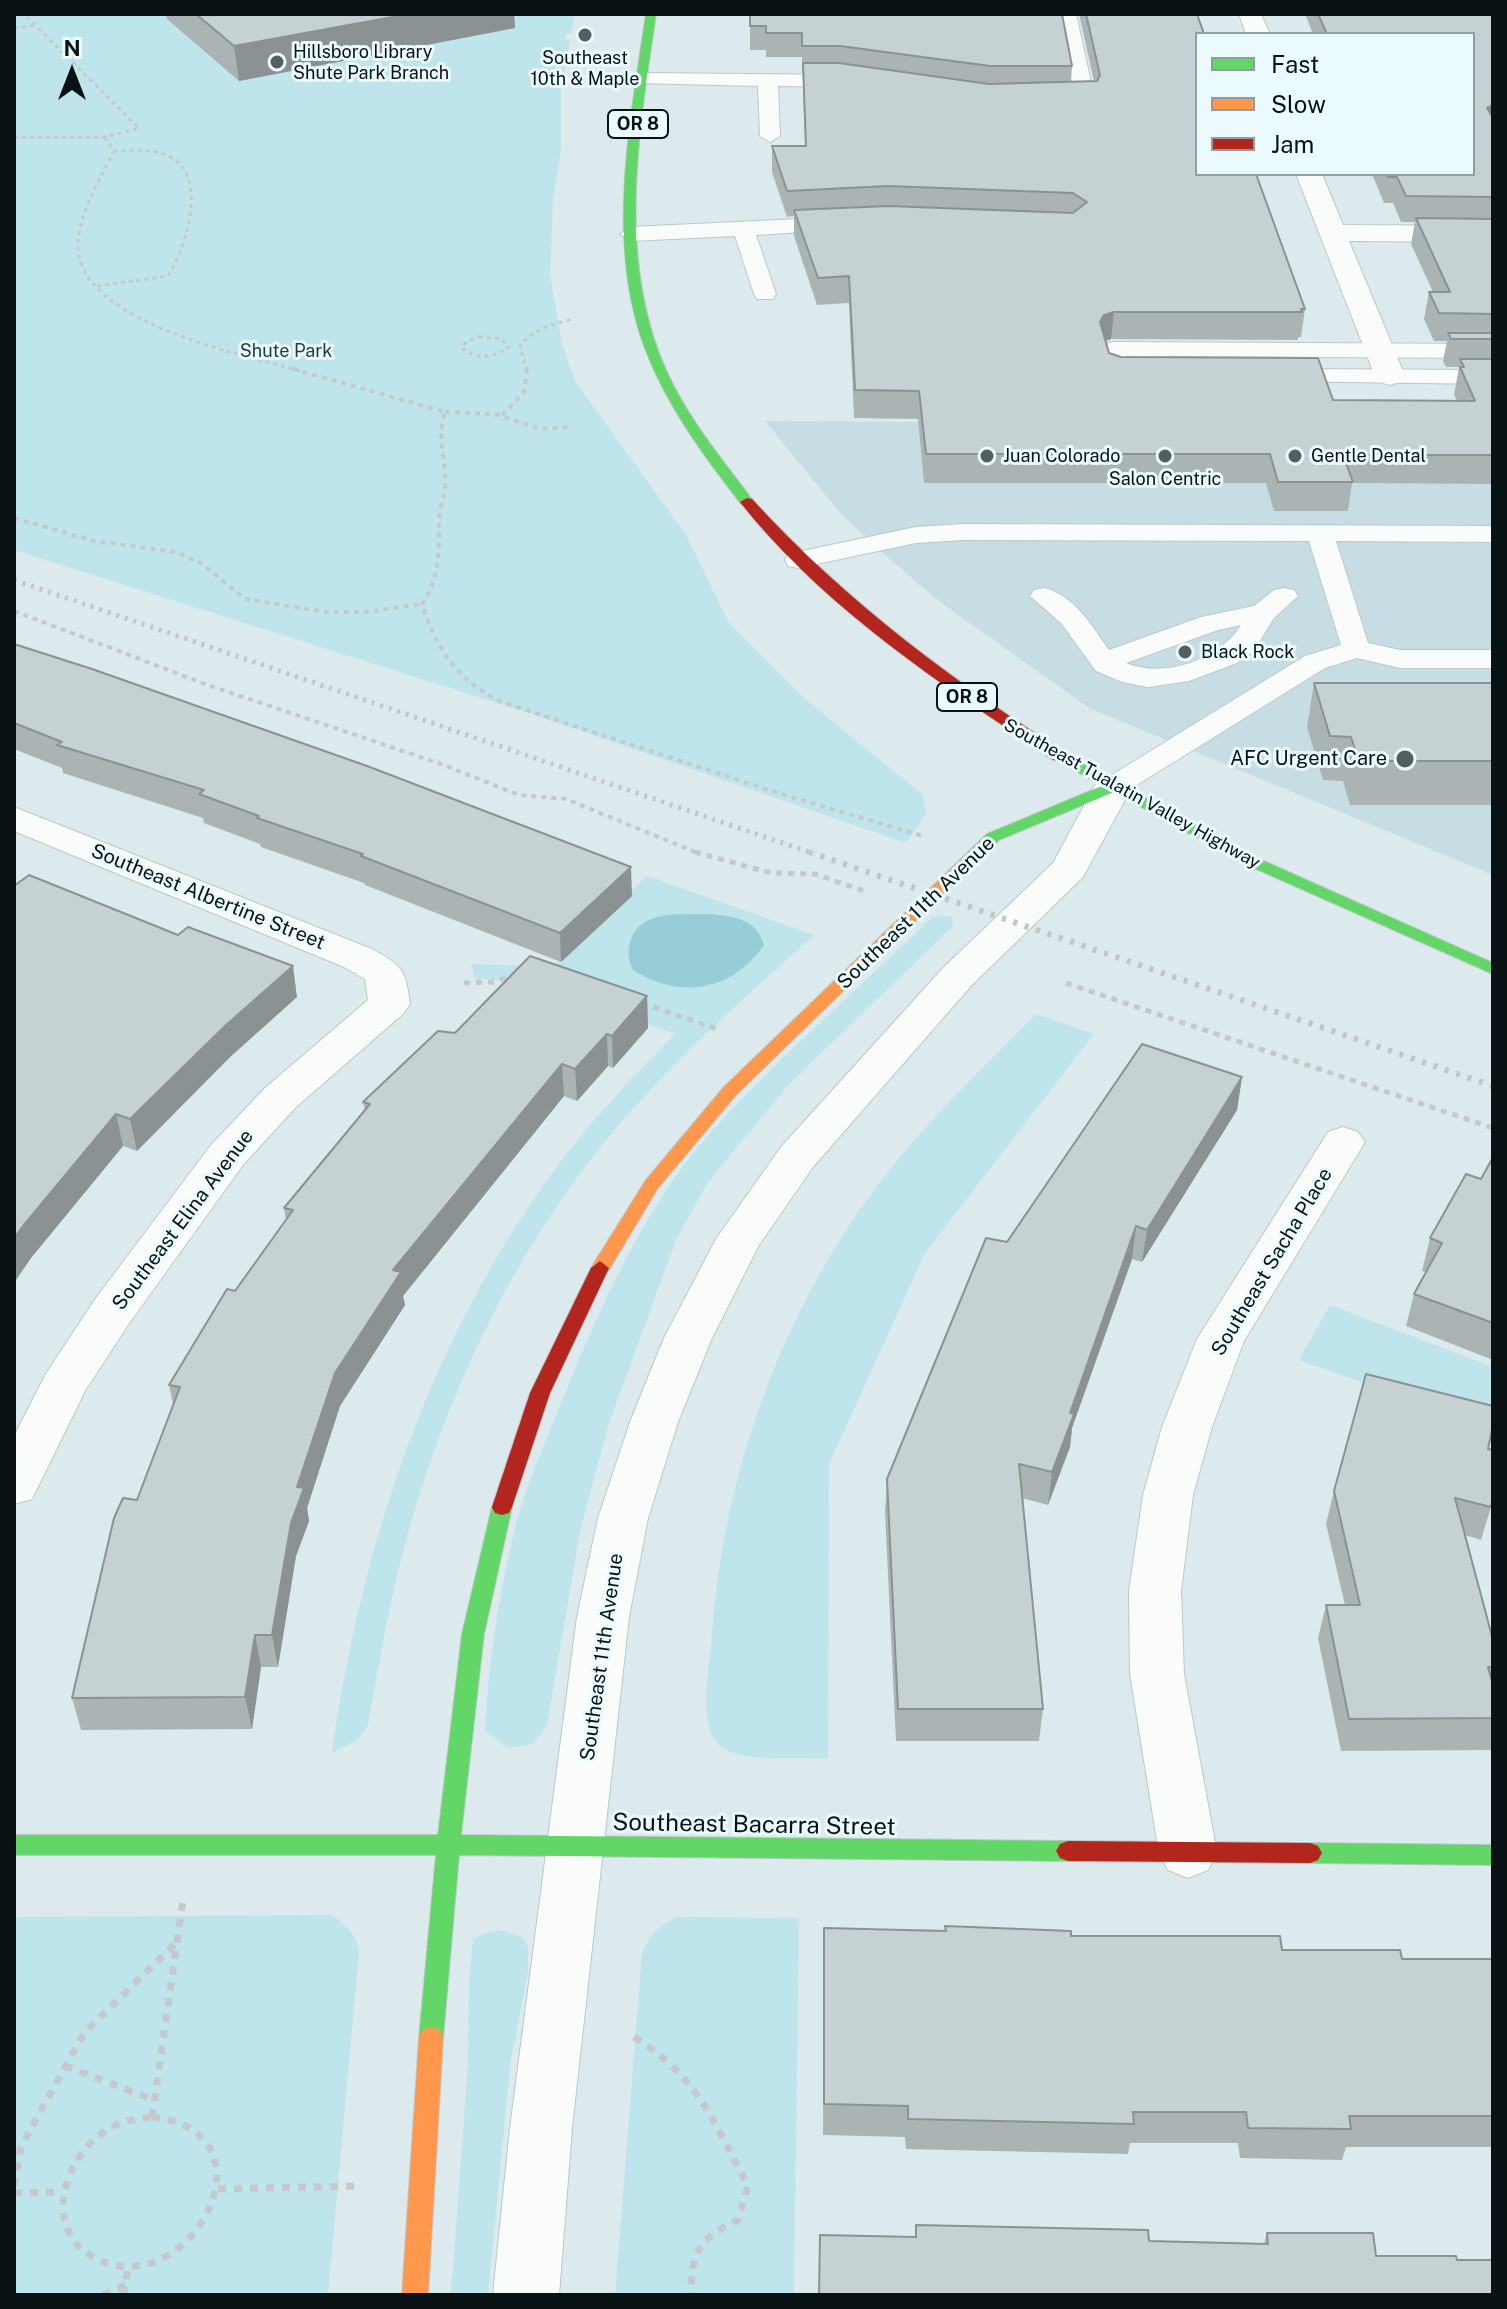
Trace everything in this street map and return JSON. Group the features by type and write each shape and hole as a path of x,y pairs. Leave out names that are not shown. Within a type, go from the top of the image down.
{"main road":[{"name":"OR 8","path":"631,234 642,79 651,14"},
{"name":"Southeast Tualatin Valley Highway","path":"631,234 634,280 644,326 655,357 684,415 729,482 798,560 921,663 1005,724 1113,787 1266,868 1397,930 1493,969"},
{"name":"Southeast 11th Avenue","path":"415,2295 448,1845 473,1634 505,1493 540,1393 589,1287 652,1184 730,1091 993,837 1113,787"},
{"name":"Southeast Bacarra Street","path":"14,1845 448,1845 1493,1855"}],"street":[{"path":"1310,176 1384,363"},
{"path":"1331,233 1493,234"},
{"name":"Southeast 11th Avenue","path":"526,2295 541,2128 603,1617 623,1518 654,1422 695,1325 739,1239 797,1157 957,977 1069,869 1113,787"},
{"name":"Southeast Albertine Street","path":"20,828 358,958 385,973 389,989"},
{"name":"Southeast Elina Avenue","path":"14,1485 64,1385 113,1310 227,1155 280,1098 389,1004 389,989"},
{"name":"Southeast Sacha Place","path":"1188,1853 1157,1674 1155,1591 1168,1495 1187,1427 1221,1339 1343,1142"}],"lane":[{"path":"1043,100 1085,100 1067,14"},
{"path":"642,79 839,79 869,83"},
{"path":"768,79 770,136"},
{"path":"631,234 855,224"},
{"path":"744,230 765,294"},
{"path":"1163,375 1118,375 1112,349 1384,363 1493,377"},
{"path":"1254,376 1493,351"},
{"path":"798,560 916,535 963,532 1493,534"},
{"path":"1320,534 1356,649"},
{"path":"1044,596 1071,617 1104,661 1118,671 1132,676 1164,678 1227,657 1243,646 1273,604"},
{"path":"1113,787 1315,662 1356,649 1400,659 1493,659"}],"path":[{"path":"14,137 105,137 139,128 24,14"},
{"path":"14,28 33,26"},
{"path":"105,137 114,151"},
{"path":"114,151 90,198 78,244 85,269 106,299 142,320 202,343 445,412 502,415 535,429 551,432 568,427"},
{"path":"97,286 168,276 188,232 192,193 186,170 176,160 157,153 114,151"},
{"path":"509,347 501,339 487,336 467,341 462,348 467,354 488,357 502,353 509,347 520,346 528,336 573,319"},
{"path":"502,415 517,404 527,385 528,363 520,346"},
{"path":"14,518 94,541 175,552 201,563 245,599 326,612 366,612 422,604 429,595 442,541 439,517 445,486 439,431 445,412"},
{"path":"422,604 437,649 446,662 470,686 499,701 778,793 928,838"},
{"path":"14,611 205,684 441,764 519,795 566,799 707,857 771,873 815,874 867,892"},
{"path":"464,983 493,982 526,975"},
{"path":"1066,983 1493,1128"},
{"path":"636,1001 720,1030"},
{"path":"152,2117 191,1844"},
{"path":"14,2186 21,2147 84,2033 176,1943"},
{"path":"634,2037 660,2053 695,2088 748,2186 738,2220 715,2230 696,2247 691,2295"},
{"path":"65,2066 154,2100"},
{"path":"152,2117 181,2122 203,2137 216,2161 218,2189 209,2217 188,2243 159,2260 128,2267 98,2261 75,2245 62,2220 62,2192 73,2162 94,2139 122,2122 152,2117"},
{"path":"218,2189 421,2186"},
{"path":"14,2193 62,2192"},
{"path":"124,2295 128,2267"},
{"path":"103,2295 126,2285"}],"shaded area":[{"path":"765,421 1493,425 1493,875 1089,708 936,599 884,554 841,514"},
{"path":"712,914 744,921 756,930 764,945 737,973 704,986 687,987 669,985 633,970 629,955 631,939 645,922 666,915"}],"green space":[{"name":"Shute Park","path":"14,14 575,14 571,34 566,34 565,39 570,40 561,88 561,148 553,201 550,275 562,344 575,381 686,535 729,623 804,698 923,795 926,814 906,843 529,713 14,550"},
{"path":"647,876 814,935 707,1033 631,1111 569,1189 534,1242 474,1354 427,1472 393,1594 368,1725 356,1741 332,1753 362,1596 383,1520 408,1445 438,1371 473,1300 513,1231 558,1165 600,1114 675,1034 524,981 475,979 471,964 552,967"},
{"path":"941,915 952,917 953,926 789,1084 708,1182 676,1240 608,1426 580,1531 547,1725 533,1744 508,1748 485,1731 495,1629 515,1528 530,1480 610,1290 671,1183 722,1120 931,918"},
{"path":"1036,1014 1094,1034 925,1253 829,1464 828,1758 753,1757 726,1750 711,1733 707,1707 719,1574 745,1453 788,1337 815,1282 883,1178 938,1114"},
{"path":"1330,1305 1493,1367 1493,1428 1299,1360"},
{"path":"330,1915 350,1930 359,1952 328,2295 14,2295 14,1917"},
{"path":"677,1917 799,1918 794,2295 615,2295 642,1953 656,1931"},
{"path":"499,1930 522,1937 528,1947 528,1971 510,2065 488,2295 451,2295 468,2065 473,1939"}],"building":[{"path":"196,14 409,14 234,46"},
{"path":"750,14 1062,14 1072,66 990,66 840,46 802,46 802,33 766,33 766,26 750,26"},
{"path":"1086,14 1197,14 1203,32 1195,32 1195,176 1257,176 1305,309 1301,309 1302,312 1114,312 1104,315 1100,322 1109,353 1121,357 1318,358 1333,400 1475,401 1460,367 1464,367 1460,359 1493,359 1493,455 1343,455 1353,482 1278,482 1270,454 926,454 919,391 855,390 849,276 818,278 794,210 888,206 1073,213 1087,202 1073,193 888,186 787,191 772,146 806,146 803,63 839,63 989,84 1097,81 1100,75"},
{"path":"1318,14 1493,14 1493,105 1487,108 1493,118 1493,197 1406,196 1397,177 1388,176 1475,176 1475,32 1326,32"},
{"path":"1416,218 1493,219 1493,314 1439,313 1429,292 1450,292"},
{"path":"1448,333 1493,333 1493,339 1451,339"},
{"path":"14,644 367,766 631,867 560,933 361,856 363,854 257,818 259,816 199,794 204,790 57,745 62,742 14,723"},
{"path":"1314,683 1493,683 1493,761 1359,761 1351,737 1330,736"},
{"path":"29,875 178,935 188,927 293,966 225,1026 130,1119 116,1114 14,1238 14,886"},
{"path":"530,956 647,996 612,1036 607,1034 575,1069 562,1064 393,1270 401,1272 335,1373 297,1487 304,1488 291,1523 272,1635 255,1635 245,1697 72,1698 114,1518 123,1498 137,1500 180,1387 169,1385 227,1289 235,1291 293,1210 284,1208 370,1104 363,1102 438,1031 455,1033"},
{"path":"1142,1044 1242,1077 1147,1230 1136,1226 1052,1472 1019,1464 1043,1709 898,1709 887,1479 986,1238 1007,1242"},
{"path":"1492,1159 1493,1323 1414,1294 1442,1243 1430,1238 1466,1174 1481,1179"},
{"path":"1366,1374 1493,1406 1488,1449 1493,1450 1491,1507 1455,1498 1493,1640 1493,1667 1488,1667 1493,1685 1493,1718 1349,1719 1326,1605 1360,1605 1334,1491"},
{"path":"945,1926 1071,1931 1071,1936 1280,1936 1282,1950 1400,1950 1402,1959 1493,1959 1493,2116 1349,2116 1351,2129 1248,2128 1246,2112 1133,2112 1134,2124 908,2119 908,2106 824,2104 824,1928 946,1931"},
{"path":"916,2225 1148,2230 1149,2241 1268,2244 1267,2233 1373,2233 1376,2256 1456,2256 1457,2260 1493,2260 1493,2295 819,2295 820,2235 916,2237"}],"railway":[{"path":"14,580 815,854"},
{"path":"809,852 1493,1086"}],"traffic: fast":[{"path":"651,14 632,169 630,208 635,286 643,324 661,372 700,440 747,502"},
{"path":"1070,762 1251,861 1493,969"},
{"path":"966,863 993,837 1113,787"},
{"path":"431,2038 457,1752 473,1634 502,1507"},
{"path":"14,1845 448,1845 1068,1851"},
{"path":"1310,1853 1493,1855"}],"traffic: slow":[{"path":"600,1268 652,1184 730,1091 966,863"},
{"path":"415,2295 431,2038"}],"traffic: jam":[{"path":"747,502 819,577 898,644 1070,762"},
{"path":"502,1507 540,1393 600,1268"},
{"path":"1068,1851 1310,1853"}],"place":[{"name":"Southeast 10th & Maple","path":"585,35"},
{"name":"Hillsboro Library Shute Park Branch","path":"277,62"},
{"name":"Juan Colorado","path":"987,456"},
{"name":"Salon Centric","path":"1165,456"},
{"name":"Gentle Dental","path":"1295,456"},
{"name":"Black Rock","path":"1185,652"},
{"name":"AFC Urgent Care","path":"1405,759"}]}
